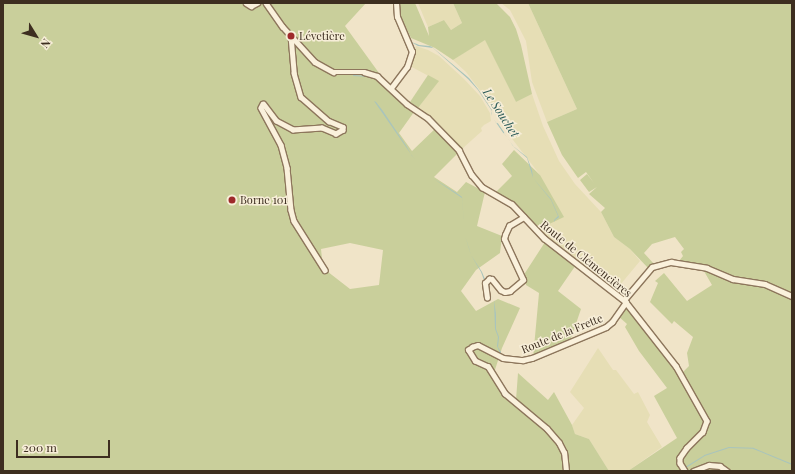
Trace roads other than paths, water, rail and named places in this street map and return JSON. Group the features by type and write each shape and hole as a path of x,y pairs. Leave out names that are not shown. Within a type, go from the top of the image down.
{"street":[{"path":"246,3 251,6 257,3"},
{"path":"266,3 291,36 293,41 294,73 301,97 329,121 343,127 343,130 336,134 322,128 293,130 276,121 268,108 263,104 261,106 267,121 281,145 287,168 291,210 294,221 324,270"},
{"path":"391,88 408,67 412,52 398,17 396,3"},
{"name":"Route de Clémencières","path":"293,41 315,62 324,68 339,72 364,72 373,74 391,88 407,104 432,120 462,154 472,175 482,187 509,202 544,238 625,301 676,366 707,424 703,432 682,455 680,463 685,471"},
{"path":"487,298 485,283 489,279 492,279 501,290 505,292 510,291 523,280 504,239 509,226 524,216"},
{"path":"625,301 652,267 671,262 707,268 733,279 765,284 792,296"},
{"name":"Route de la Frette","path":"566,471 564,453 559,443 547,429 505,394 488,367 472,358 468,350 474,345 478,345 497,356 523,360 606,327 612,322 625,301"},
{"path":"693,471 709,465 720,466 727,471"}],"water":[{"path":"411,42 432,47 469,78 478,89 492,111 478,90 468,79 433,48 418,46"},
{"path":"374,101 383,111 411,154"},
{"path":"514,146 527,157 532,170 533,178 527,158"},
{"path":"533,178 551,199 559,217 555,220 555,222 554,220 558,216 551,200"},
{"path":"434,179 462,197 465,236 462,198"},
{"path":"471,255 482,272 490,295 494,300 489,294 481,272"},
{"path":"494,300 496,329 499,337 498,347 501,352 501,356 497,346 498,337 495,329"}],"waterway":[{"path":"353,75 368,76"},
{"path":"373,77 379,81"},
{"name":"Le Souchet","path":"497,123 503,132"},
{"path":"685,467 704,455 728,447 753,448 792,464"}],"place":[{"name":"Lévetière","path":"291,36"},
{"name":"Borne 101","path":"232,200"}]}
